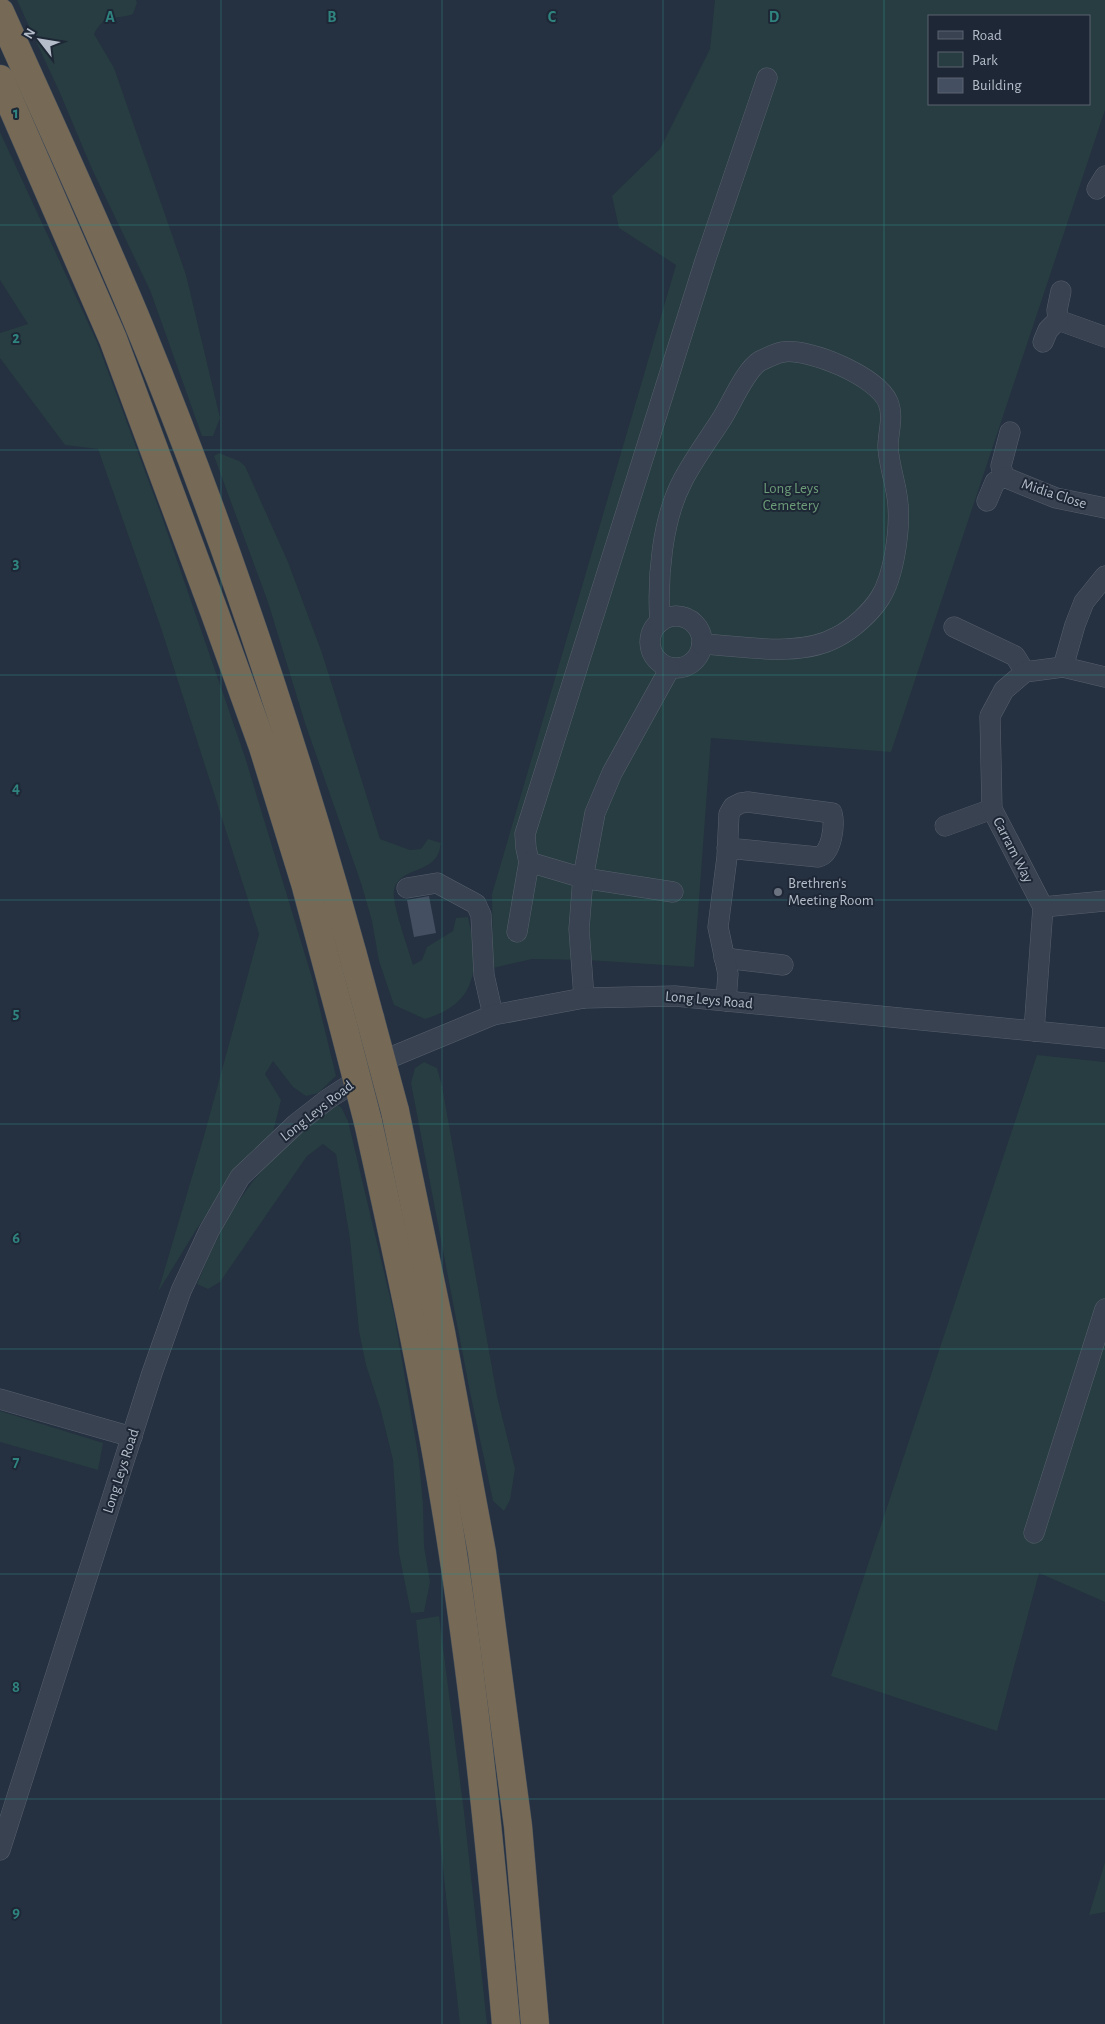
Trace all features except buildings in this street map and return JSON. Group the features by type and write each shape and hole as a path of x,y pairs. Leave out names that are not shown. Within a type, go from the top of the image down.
{"highway":[{"path":"0,12 140,328 242,598 322,843 370,1018 394,1111 441,1332 482,1553 518,1826 535,2024"},
{"path":"0,79 114,339 214,611 263,747 305,883 343,1024 368,1122 416,1338 454,1554 488,1824 506,2024"}],"street":[{"path":"517,932 529,862 526,848 528,825 705,261 767,78"},
{"path":"1058,320 1057,310 1061,291"},
{"path":"1058,320 1105,336"},
{"path":"1042,342 1048,330 1058,320"},
{"path":"660,622 661,566 669,518 682,482 742,383 758,362 782,352 803,352 853,372 876,387 888,402 891,425 888,447 898,504 898,538 892,565 880,597 862,619 837,638 806,647 776,650 702,644"},
{"path":"987,501 995,482 1004,477 1001,466 1010,432"},
{"name":"Midia Close","path":"1004,477 1056,498 1105,508"},
{"path":"1064,667 1074,624 1084,602 1105,576"},
{"path":"672,616 682,616 690,620 701,632 702,644 698,656 693,662 686,667 670,668 661,664 655,658 651,650 650,641 652,632 660,622 672,616"},
{"path":"954,627 1015,656 1025,672 1064,667 1105,677"},
{"path":"584,998 579,930 583,878 595,814 612,773 670,668"},
{"name":"Carram Way","path":"1025,672 1004,690 990,716 992,809 1043,907"},
{"path":"726,1001 728,974 718,927 729,814 734,807 742,803 832,814 831,837 824,856 727,848"},
{"path":"945,826 992,809"},
{"path":"529,862 583,878 673,892"},
{"path":"407,888 437,883 476,904 481,915 484,975 493,1015"},
{"path":"1034,1032 1043,907 1105,901"},
{"path":"724,958 783,965"},
{"name":"Long Leys Road","path":"0,1850 132,1437 182,1291 209,1231 240,1177 309,1114 394,1056 493,1015 584,998 675,996 1105,1038"},
{"path":"1034,1533 1105,1309"},
{"path":"0,1399 132,1437"}],"green space":[{"path":"17,0 136,0 137,3 133,14 106,20 98,27 94,34 114,68 186,275 220,418 213,436 202,436 150,290 92,169 60,93"},
{"name":"Long Leys Cemetery","path":"715,0 1105,0 1105,110 891,752 711,738 694,967 587,960 532,959 493,968 492,894 676,265 619,228 612,196 660,149 710,49"},
{"path":"0,132 97,342 162,517 245,757 313,981 336,1076 318,1093 306,1096 293,1087 273,1061 265,1074 281,1100 273,1132 229,1182 196,1230 158,1292 204,1136 259,934 161,628 98,449 65,445 0,358 0,333 28,324 0,280"},
{"path":"219,453 239,461 245,466 288,562 322,653 380,839 410,850 421,849 428,839 441,843 439,853 434,860 402,878 394,890 395,905 413,965 422,960 427,947 453,931 456,918 468,917 474,951 474,966 466,992 456,1003 443,1012 425,1019 394,1005 379,961 372,921 361,883 305,723 268,602 214,456"},
{"path":"1037,1055 1105,1062 1105,1602 1039,1573 997,1731 831,1676"},
{"path":"424,1062 437,1068 442,1086 497,1396 515,1469 510,1500 504,1511 493,1501 470,1392 411,1083 415,1068"},
{"path":"334,1103 341,1107 348,1121 394,1314 419,1460 424,1546 430,1582 424,1612 411,1613 399,1553 393,1460 381,1411 366,1365 359,1331 350,1239 336,1154 323,1144 307,1156 220,1282 208,1289 197,1284 227,1219 254,1180 273,1157"},
{"path":"0,1411 103,1443 98,1470 0,1442"},
{"path":"439,1616 464,1812 487,2024 460,2024 416,1620"},
{"path":"1105,1862 1105,1912 1089,1915"}],"place":[{"name":"Brethren's Meeting Room","path":"778,892"}]}
